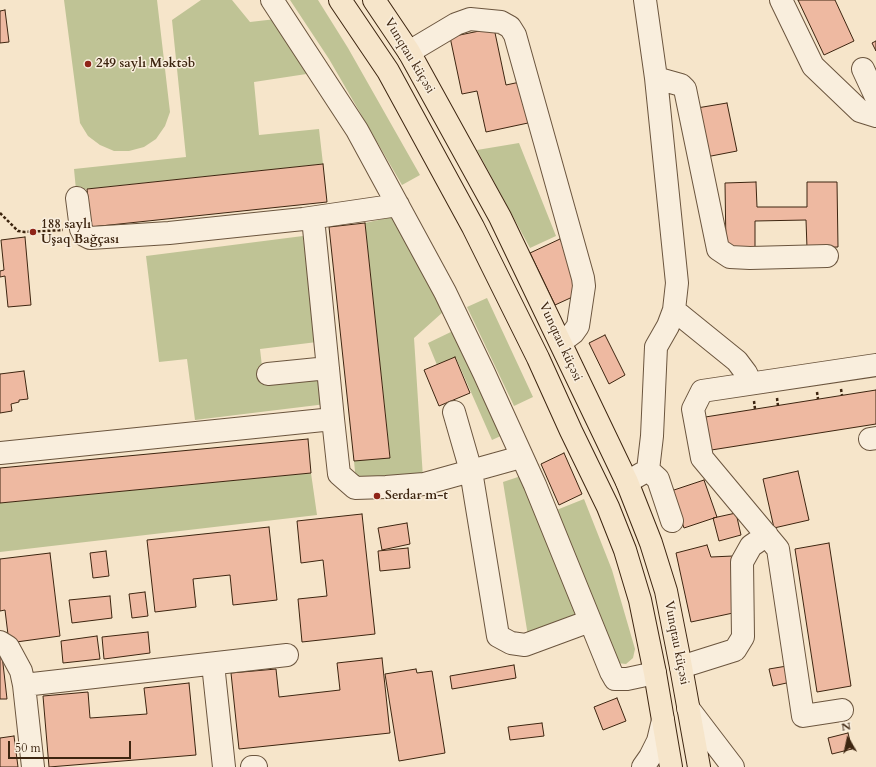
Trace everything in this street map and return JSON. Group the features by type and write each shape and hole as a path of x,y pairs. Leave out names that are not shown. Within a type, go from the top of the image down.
{"main road":[{"name":"Vunqtau küçəsi","path":"340,0 388,71 477,234 538,358 608,507 625,550 640,600 655,673 671,767"},
{"name":"Vunqtau küçəsi","path":"374,0 409,52 500,217 627,482 651,543 666,591 699,767"},
{"path":"640,600 666,591"}],"street":[{"path":"272,0 357,130 445,292 534,485 615,679 627,679 655,673"},
{"path":"645,0 656,78 677,283 674,310 668,326 656,347 652,436 648,470"},
{"path":"781,0 813,66 860,111 876,116"},
{"path":"409,52 456,24 470,19 501,22 510,27 516,35 583,278 584,286 578,326 573,333 561,342"},
{"path":"863,69 876,97"},
{"path":"656,78 681,85 685,89 718,249 730,257 750,258 827,256"},
{"path":"78,198 81,229 84,236 90,238 169,234 313,218 398,205"},
{"path":"313,218 339,474 355,488 424,484 521,457"},
{"path":"674,310 737,361 751,383"},
{"path":"842,710 803,716 778,548 702,458 693,409 702,391 876,365"},
{"path":"268,374 328,368"},
{"path":"454,412 471,471 498,636 511,643 525,645 590,621"},
{"path":"0,453 333,419"},
{"path":"627,482 648,470"},
{"path":"648,470 658,479 672,521"},
{"path":"681,667 735,650 739,644 743,637 742,562 751,546 767,535"},
{"path":"0,642 8,647 21,671 24,685 33,767"},
{"path":"24,685 287,655"},
{"path":"213,664 224,767"},
{"path":"688,708 733,767"},
{"path":"643,767 658,741 663,720"}],"path":[{"path":"0,213 18,231 25,232 81,229"}],"green space":[{"path":"64,0 157,0 170,112 165,126 156,139 144,147 129,151 114,151 100,145 88,136 80,123"},
{"path":"201,0 232,0 250,22 276,19 313,73 254,82 259,135 319,129 323,164 76,190 74,169 186,157 172,20"},
{"path":"290,0 318,0 348,48 420,175 402,185 329,59"},
{"path":"519,143 556,236 530,248 477,150"},
{"path":"392,217 443,312 414,338 423,478 356,482 354,461 390,457 365,223"},
{"path":"303,236 317,342 260,349 264,384 323,377 326,404 195,420 187,359 159,362 146,256"},
{"path":"487,298 533,397 514,406 467,307"},
{"path":"455,330 505,434 492,440 456,358 437,365 428,343"},
{"path":"311,473 317,515 0,552 0,503"},
{"path":"521,476 577,617 528,636 503,482"},
{"path":"584,499 612,570 635,649 633,658 626,664 617,663 554,511"}],"building":[{"path":"798,0 835,0 854,41 824,55"},
{"path":"5,10 9,42 0,43 0,11"},
{"path":"494,28 506,85 520,82 528,123 486,132 477,91 462,94 450,37"},
{"path":"876,41 876,51 872,43"},
{"path":"727,103 737,151 706,157 697,108"},
{"path":"323,164 327,202 91,227 87,189"},
{"path":"756,182 757,207 807,207 807,182 837,182 838,247 807,248 806,220 755,221 755,248 726,249 725,183"},
{"path":"365,223 390,458 354,461 329,227"},
{"path":"25,237 31,305 8,307 5,276 0,277 0,271 4,270 1,240"},
{"path":"560,239 575,270 579,294 555,305 530,253"},
{"path":"605,335 625,375 609,384 589,343"},
{"path":"455,357 470,393 439,406 424,370"},
{"path":"24,371 28,399 19,400 19,402 11,404 12,411 0,413 0,374"},
{"path":"876,390 876,424 705,451 699,418"},
{"path":"308,439 311,473 0,503 0,468"},
{"path":"564,453 582,494 559,505 541,464"},
{"path":"798,471 809,520 774,528 763,479"},
{"path":"704,480 717,517 684,528 671,491"},
{"path":"736,513 741,535 719,541 713,518"},
{"path":"362,514 375,634 302,642 298,599 327,596 323,560 301,563 297,521"},
{"path":"407,523 410,544 382,550 378,528"},
{"path":"269,527 277,600 233,605 230,575 193,579 196,607 155,612 147,540"},
{"path":"829,543 851,686 817,692 795,549"},
{"path":"707,545 711,557 733,556 733,613 691,622 676,553"},
{"path":"408,548 410,568 380,571 378,551"},
{"path":"106,551 109,576 93,578 90,553"},
{"path":"50,553 60,636 9,643 5,610 0,611 0,559"},
{"path":"145,592 148,616 132,618 129,594"},
{"path":"110,596 112,618 72,623 69,600"},
{"path":"148,632 150,653 104,659 102,637"},
{"path":"97,636 100,659 63,663 61,641"},
{"path":"0,655 2,655 7,699 0,699"},
{"path":"382,658 390,733 239,749 231,673 276,669 279,697 340,690 337,663"},
{"path":"514,665 516,678 452,689 450,676"},
{"path":"787,666 791,682 773,686 769,669"},
{"path":"416,669 417,673 432,671 445,753 399,761 385,674"},
{"path":"189,683 196,755 49,767 43,696 88,692 90,718 147,714 144,688"},
{"path":"617,698 626,721 603,730 594,707"},
{"path":"542,723 544,736 510,740 508,727"},
{"path":"848,733 852,749 832,754 828,738"},
{"path":"14,736 18,767 0,767 0,738"}],"place":[{"name":"249 saylı Məktəb","path":"88,64"},
{"name":"188 saylı Uşaq Bağçası","path":"33,232"},
{"name":"Serdar m-t","path":"377,496"}]}
